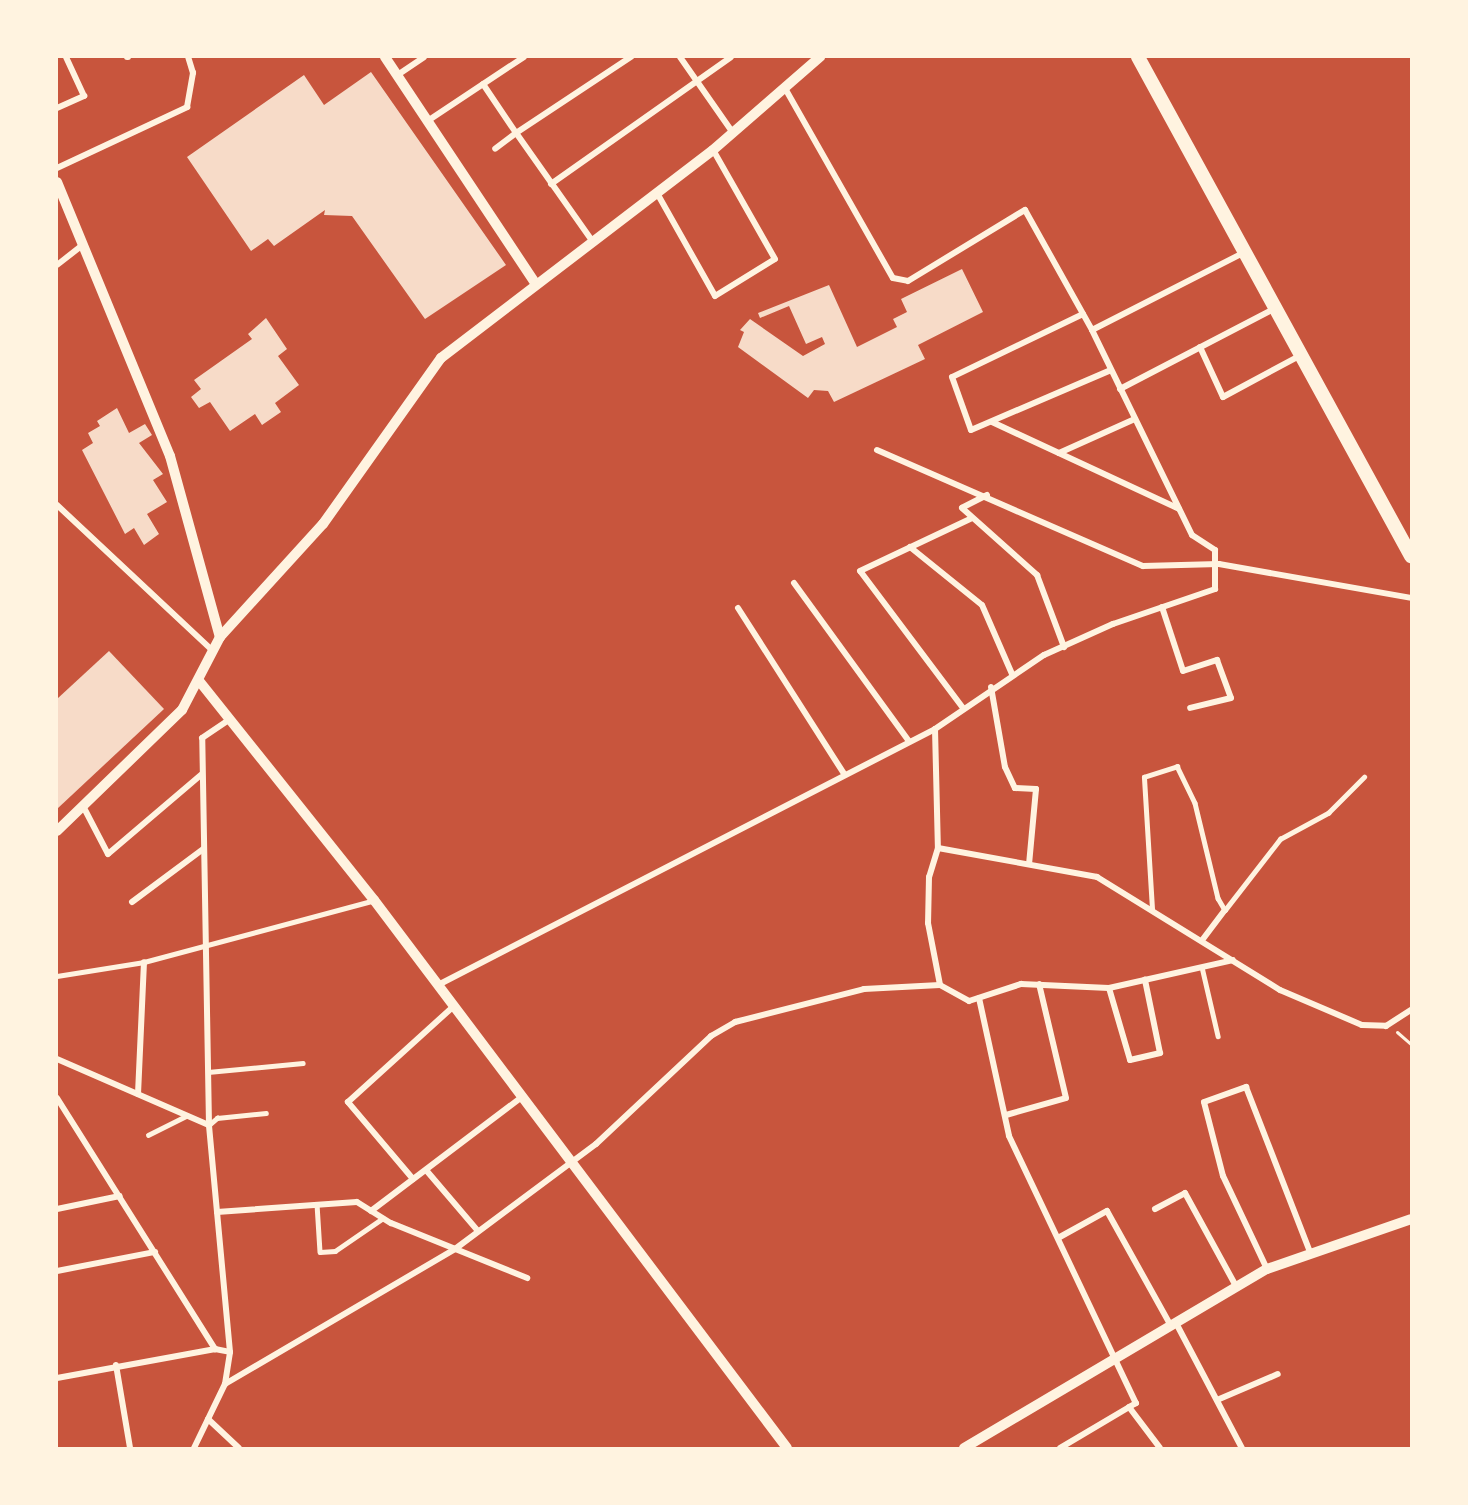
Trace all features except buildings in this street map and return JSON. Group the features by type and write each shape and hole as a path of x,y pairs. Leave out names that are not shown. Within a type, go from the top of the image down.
{"main road":[{"path":"1137,57 1246,251 1411,556"}],"street":[{"path":"57,108 84,96 66,57"},
{"path":"57,168 188,107 194,73 188,57"},
{"path":"385,57 399,74 535,283"},
{"path":"399,74 424,57"},
{"path":"429,120 524,57"},
{"path":"495,149 631,57"},
{"path":"680,57 734,134"},
{"path":"551,184 731,57"},
{"path":"57,831 182,710 200,682 212,650 220,637 323,524 441,358 535,283 593,242 734,134 786,90 820,57"},
{"path":"483,84 593,242"},
{"path":"438,985 935,729 991,687 1064,647 1215,589 1219,564 1215,550 1192,535 1092,330 1025,210 908,281 893,278 786,90"},
{"path":"656,192 715,296 775,259 713,150"},
{"path":"57,182 170,456 220,637"},
{"path":"57,265 83,245"},
{"path":"1092,330 1246,251"},
{"path":"1120,389 1277,308"},
{"path":"1083,314 952,377 971,430 1111,370"},
{"path":"1200,347 1222,397 1302,354"},
{"path":"1059,453 1135,419"},
{"path":"992,422 1180,509"},
{"path":"878,450 987,495 1143,566 1219,564 1411,598"},
{"path":"987,495 962,508 1037,574 1064,647"},
{"path":"57,505 212,650"},
{"path":"963,708 860,571 972,518"},
{"path":"910,547 982,605 1012,674"},
{"path":"794,584 909,741"},
{"path":"738,608 844,774"},
{"path":"1162,608 1183,671 1216,660 1231,698 1190,708"},
{"path":"200,682 374,900 787,1448"},
{"path":"991,687 1005,767 1015,788 1036,789 1029,864"},
{"path":"194,1448 225,1384 230,1352 209,1125 202,738 230,719"},
{"path":"935,729 938,848 929,877 928,923 940,985"},
{"path":"83,806 108,854 202,774"},
{"path":"938,848 1097,877 1203,939 1280,990 1362,1025 1389,1025 1411,1010"},
{"path":"132,902 203,849"},
{"path":"1203,939 1225,910"},
{"path":"225,1384 455,1249 571,1161 711,1036 735,1022 864,989 940,985 969,1001 1039,984 1109,988 1233,960"},
{"path":"138,1094 144,962"},
{"path":"1109,988 1130,1060 1160,1053 1145,980"},
{"path":"1006,1114 1066,1098 1039,984"},
{"path":"979,998 1009,1136 1136,1403 1060,1448"},
{"path":"413,1179 348,1102 454,1006"},
{"path":"57,1059 209,1125"},
{"path":"1268,1269 1223,1176 1204,1102 1246,1087 1310,1252"},
{"path":"371,1211 523,1096"},
{"path":"57,1098 215,1349"},
{"path":"426,1170 478,1231"},
{"path":"1155,1209 1185,1193 1237,1288"},
{"path":"57,1209 120,1196"},
{"path":"217,1212 357,1202 383,1218 527,1278"},
{"path":"1058,1238 1107,1211 1174,1324 1242,1448"},
{"path":"964,1448 1268,1269 1310,1252 1411,1219"},
{"path":"57,1271 155,1252"},
{"path":"57,1378 116,1365 215,1349 230,1352"},
{"path":"116,1365 130,1448"},
{"path":"1217,1400 1278,1374"},
{"path":"1129,1407 1160,1448"},
{"path":"208,1419 239,1448"}],"lane":[{"path":"1152,909 1144,777 1177,766 1195,803 1225,910"},
{"path":"1225,910 1280,839 1328,813 1364,777"},
{"path":"57,976 144,962 204,943 374,900"},
{"path":"1202,967 1218,1036"},
{"path":"208,1072 303,1063"},
{"path":"209,1125 217,1118 266,1113"},
{"path":"148,1136 186,1116"},
{"path":"317,1204 320,1252 334,1251 383,1218"}],"path":[{"path":"1389,1025 1411,1044"}]}
